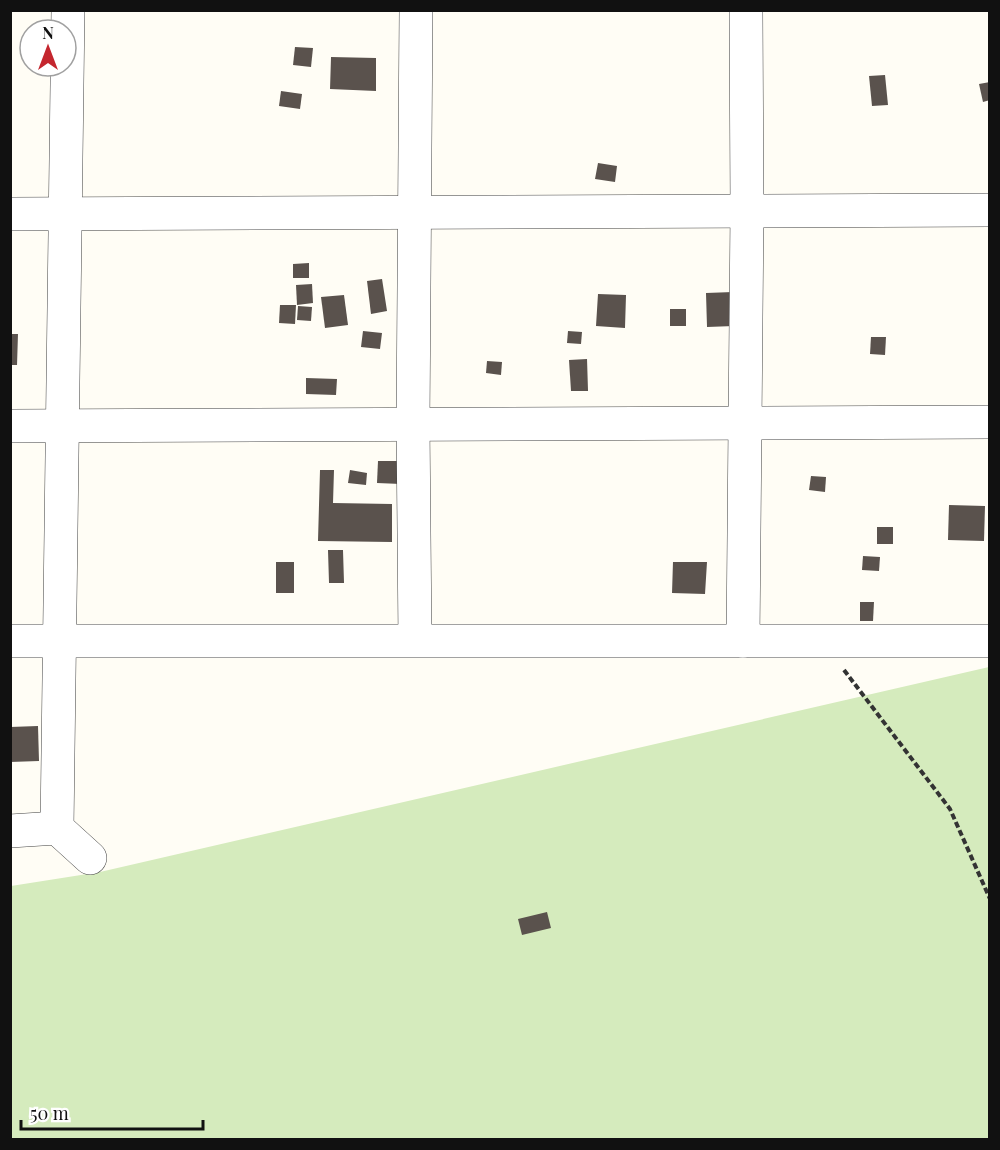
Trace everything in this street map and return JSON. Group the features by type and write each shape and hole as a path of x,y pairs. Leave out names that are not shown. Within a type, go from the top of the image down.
{"street":[{"path":"57,828 68,10"},
{"path":"415,640 413,424 416,10"},
{"path":"743,641 743,423 747,210 746,10"},
{"path":"10,214 990,210"},
{"path":"10,426 990,422"},
{"path":"10,641 990,641"},
{"path":"10,831 57,828 90,858"}],"path":[{"path":"822,641 950,809 990,899"}],"green space":[{"path":"989,667 989,1139 11,1140 11,886 100,872"}],"building":[{"path":"295,47 313,48 311,67 293,65"},
{"path":"331,57 376,58 376,91 330,89"},
{"path":"885,75 888,105 872,106 869,76"},
{"path":"990,82 990,100 983,102 979,84"},
{"path":"281,91 302,94 300,109 279,106"},
{"path":"598,163 617,166 615,182 595,179"},
{"path":"309,263 309,278 293,278 293,264"},
{"path":"382,279 387,311 371,314 367,281"},
{"path":"312,284 313,303 297,305 296,285"},
{"path":"733,292 734,326 707,327 706,293"},
{"path":"598,294 626,295 625,328 596,326"},
{"path":"344,295 348,325 325,328 321,297"},
{"path":"280,305 296,305 295,324 279,323"},
{"path":"298,306 312,307 311,321 297,320"},
{"path":"670,309 686,309 686,326 670,326"},
{"path":"363,331 382,333 380,349 361,347"},
{"path":"568,331 582,332 581,344 567,343"},
{"path":"10,334 18,334 17,365 10,365"},
{"path":"871,337 886,337 885,355 870,354"},
{"path":"587,359 588,391 571,391 569,360"},
{"path":"487,361 502,362 501,375 486,373"},
{"path":"306,378 337,379 336,395 306,394"},
{"path":"378,461 402,461 401,484 377,483"},
{"path":"320,470 334,470 333,503 392,504 392,542 318,541"},
{"path":"350,470 367,473 366,485 348,483"},
{"path":"811,476 826,477 825,492 809,490"},
{"path":"949,505 985,506 984,541 948,540"},
{"path":"877,527 893,527 893,544 877,544"},
{"path":"328,550 343,550 344,583 329,583"},
{"path":"863,556 880,557 879,571 862,570"},
{"path":"276,562 294,562 294,593 276,593"},
{"path":"673,562 707,562 705,594 672,593"},
{"path":"860,602 874,602 873,621 860,621"},
{"path":"38,726 39,761 10,762 10,727"},
{"path":"547,912 551,928 522,935 518,919"}]}
